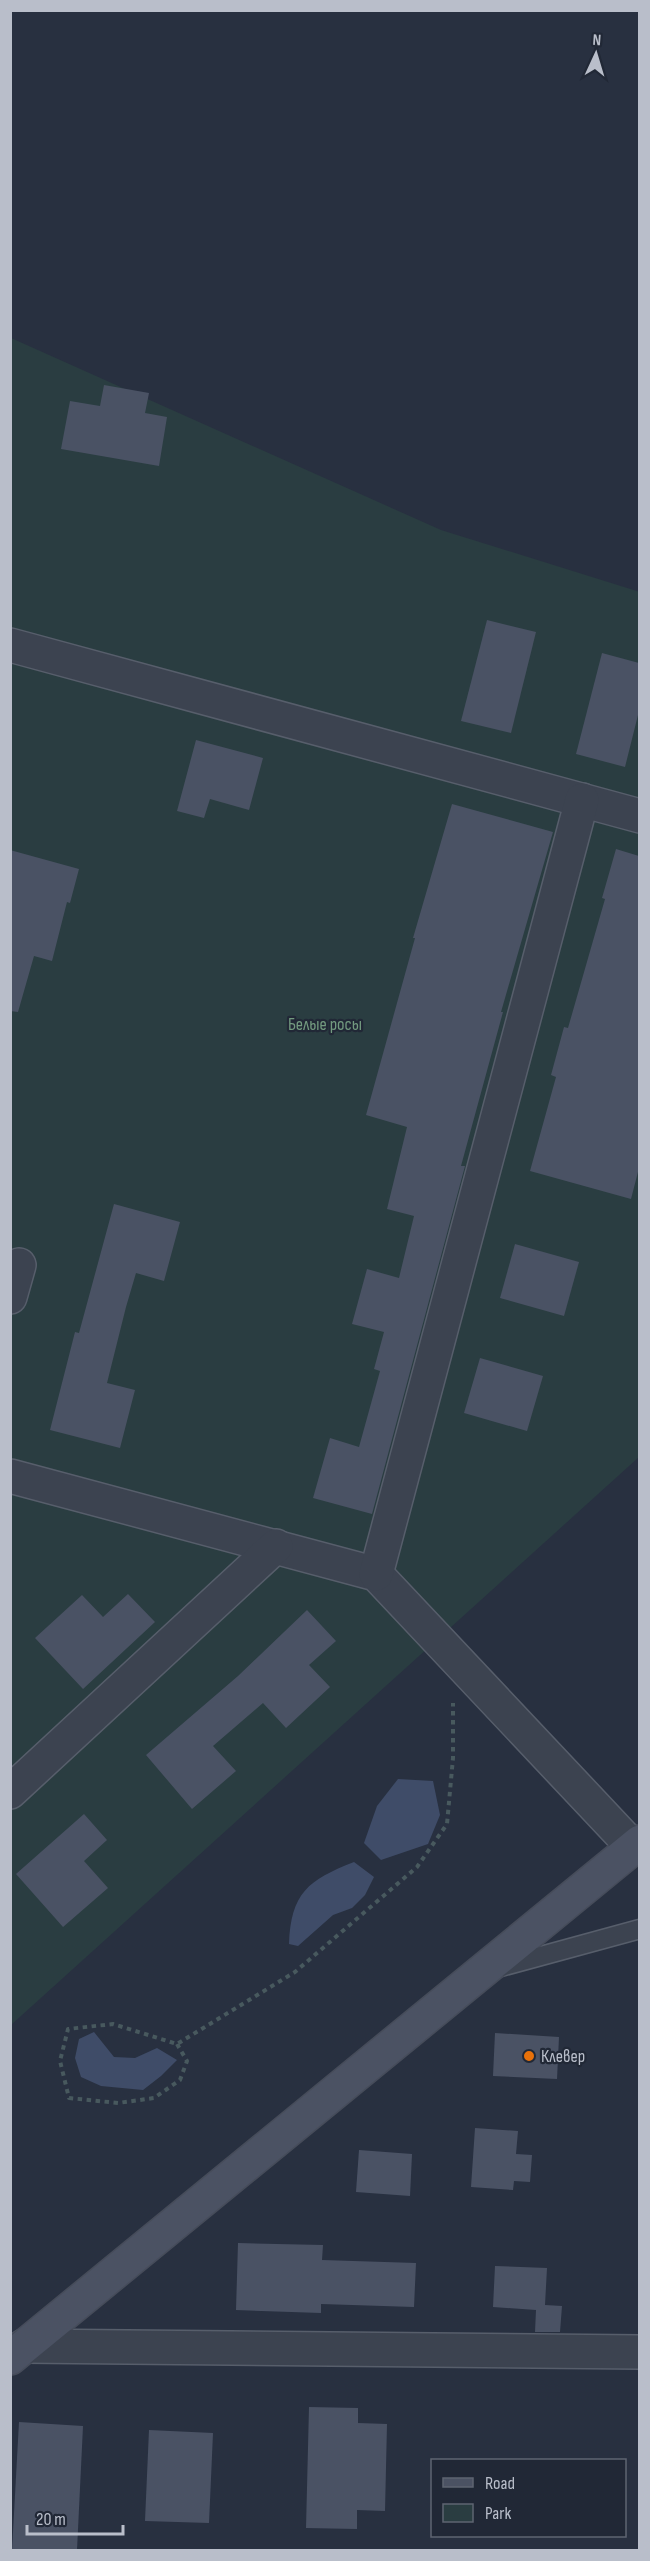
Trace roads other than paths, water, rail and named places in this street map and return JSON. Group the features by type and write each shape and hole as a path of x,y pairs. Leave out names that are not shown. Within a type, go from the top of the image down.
{"street":[{"path":"10,645 639,816"},
{"path":"376,1574 582,800"},
{"path":"10,1297 19,1265"},
{"path":"10,1476 376,1574 636,1844 17,2352"},
{"path":"10,1792 276,1546"},
{"path":"17,2352 639,2352"}],"lane":[{"path":"484,1971 639,1929"}],"water":[{"path":"398,1779 433,1781 440,1815 428,1844 381,1860 364,1843 377,1806"},
{"path":"354,1862 374,1877 365,1895 352,1908 333,1915 298,1946 289,1944 294,1912 298,1900 305,1891 325,1875"},
{"path":"94,2032 114,2057 135,2058 157,2048 177,2060 143,2090 101,2086 81,2077 75,2058 79,2039"}],"place":[{"name":"Клевер","path":"529,2056"}],"park label":[{"name":"Белые росы","path":"325,1024"}]}
